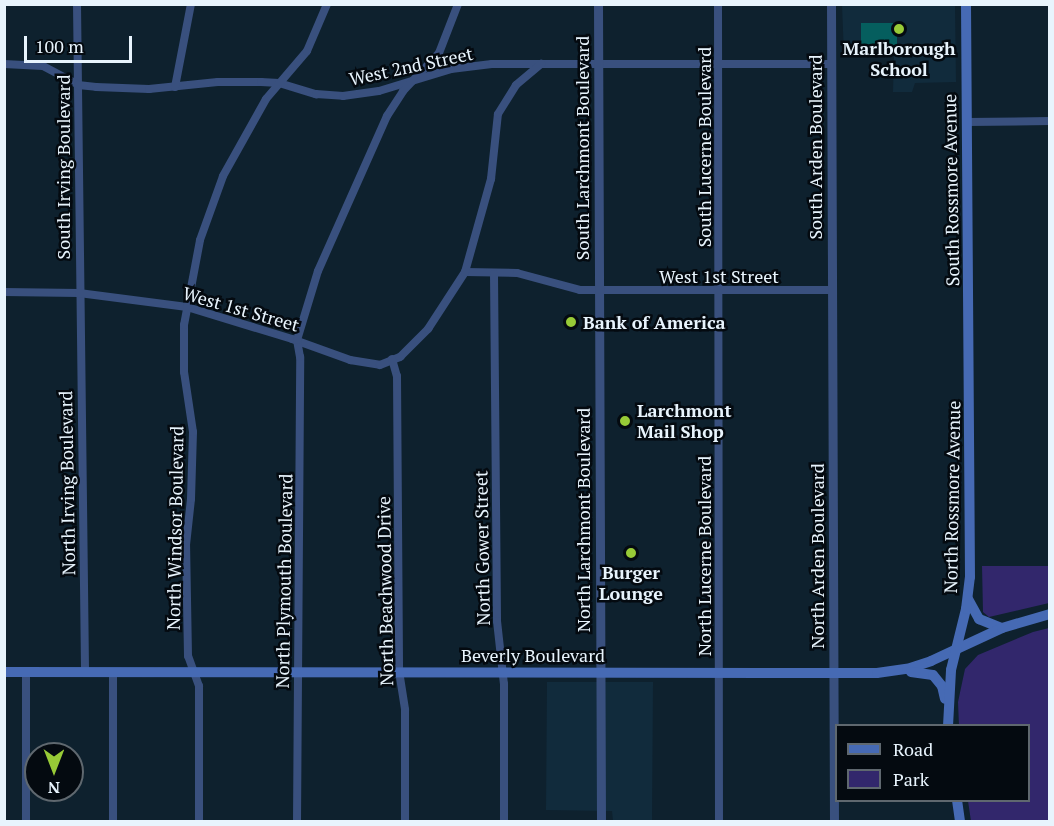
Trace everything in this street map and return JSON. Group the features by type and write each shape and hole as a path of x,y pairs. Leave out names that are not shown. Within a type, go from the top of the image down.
{"main road":[{"name":"South Rossmore Avenue","path":"966,4 969,302"},
{"name":"North Rossmore Avenue","path":"948,722 951,676 968,598 969,302"},
{"path":"968,598 980,619 1002,628"},
{"name":"Beverly Boulevard","path":"4,672 877,673 920,665 1002,628 1050,614"},
{"path":"877,673 919,672 933,675 942,686 948,722"},
{"path":"957,802 960,822"}],"street":[{"name":"South Irving Boulevard","path":"77,4 79,292"},
{"path":"175,87 191,4"},
{"name":"North Windsor Boulevard","path":"199,822 199,686 188,656 186,545 193,432 183,349 187,307 200,240 218,186 266,99 295,68 307,51 327,4"},
{"path":"297,340 318,271 387,116 403,91 417,79 439,53 458,4"},
{"name":"South Larchmont Boulevard","path":"598,4 599,291"},
{"name":"South Lucerne Boulevard","path":"718,4 718,290"},
{"name":"South Arden Boulevard","path":"831,4 832,290"},
{"name":"West 2nd Street","path":"4,64 43,66 78,85 123,89 175,87 218,82 279,83 316,94 343,96 379,91 451,69 492,64 832,64"},
{"path":"392,359 411,348 428,329 465,272 491,179 498,114 516,85 541,64"},
{"path":"967,122 1050,121"},
{"name":"West 1st Street","path":"465,272 517,273 571,289 599,291 832,290"},
{"name":"North Gower Street","path":"494,274 497,621 503,671 504,822"},
{"name":"North Lucerne Boulevard","path":"718,290 720,822"},
{"name":"North Arden Boulevard","path":"832,290 834,822"},
{"name":"North Larchmont Boulevard","path":"599,291 601,822"},
{"name":"West 1st Street","path":"4,292 79,292 187,307 297,340 369,365 380,365 392,359"},
{"name":"North Irving Boulevard","path":"79,292 85,672"},
{"name":"North Plymouth Boulevard","path":"297,340 300,357 297,822"},
{"name":"North Beachwood Drive","path":"392,359 397,374 399,671 405,710 405,822"},
{"path":"26,672 26,822"},
{"path":"113,672 113,822"}],"shaded area":[{"name":"Marlborough School","path":"842,5 955,5 956,82 915,83 912,92 893,92 894,54 844,55"},
{"path":"861,23 897,23 897,48 861,48"},
{"path":"547,682 653,682 652,821 613,821 612,811 546,810"}],"green space":[{"path":"1049,292 1049,603 989,617 983,612 982,566 1048,566"},
{"path":"1049,628 1049,821 971,821 968,802 1030,802 1030,724 959,724 958,702 965,669 978,655 1033,632"}],"place":[{"name":"Marlborough School","path":"899,29"},
{"name":"Bank of America","path":"571,322"},
{"name":"Larchmont Mail Shop","path":"625,421"},
{"name":"Burger Lounge","path":"631,553"}]}
